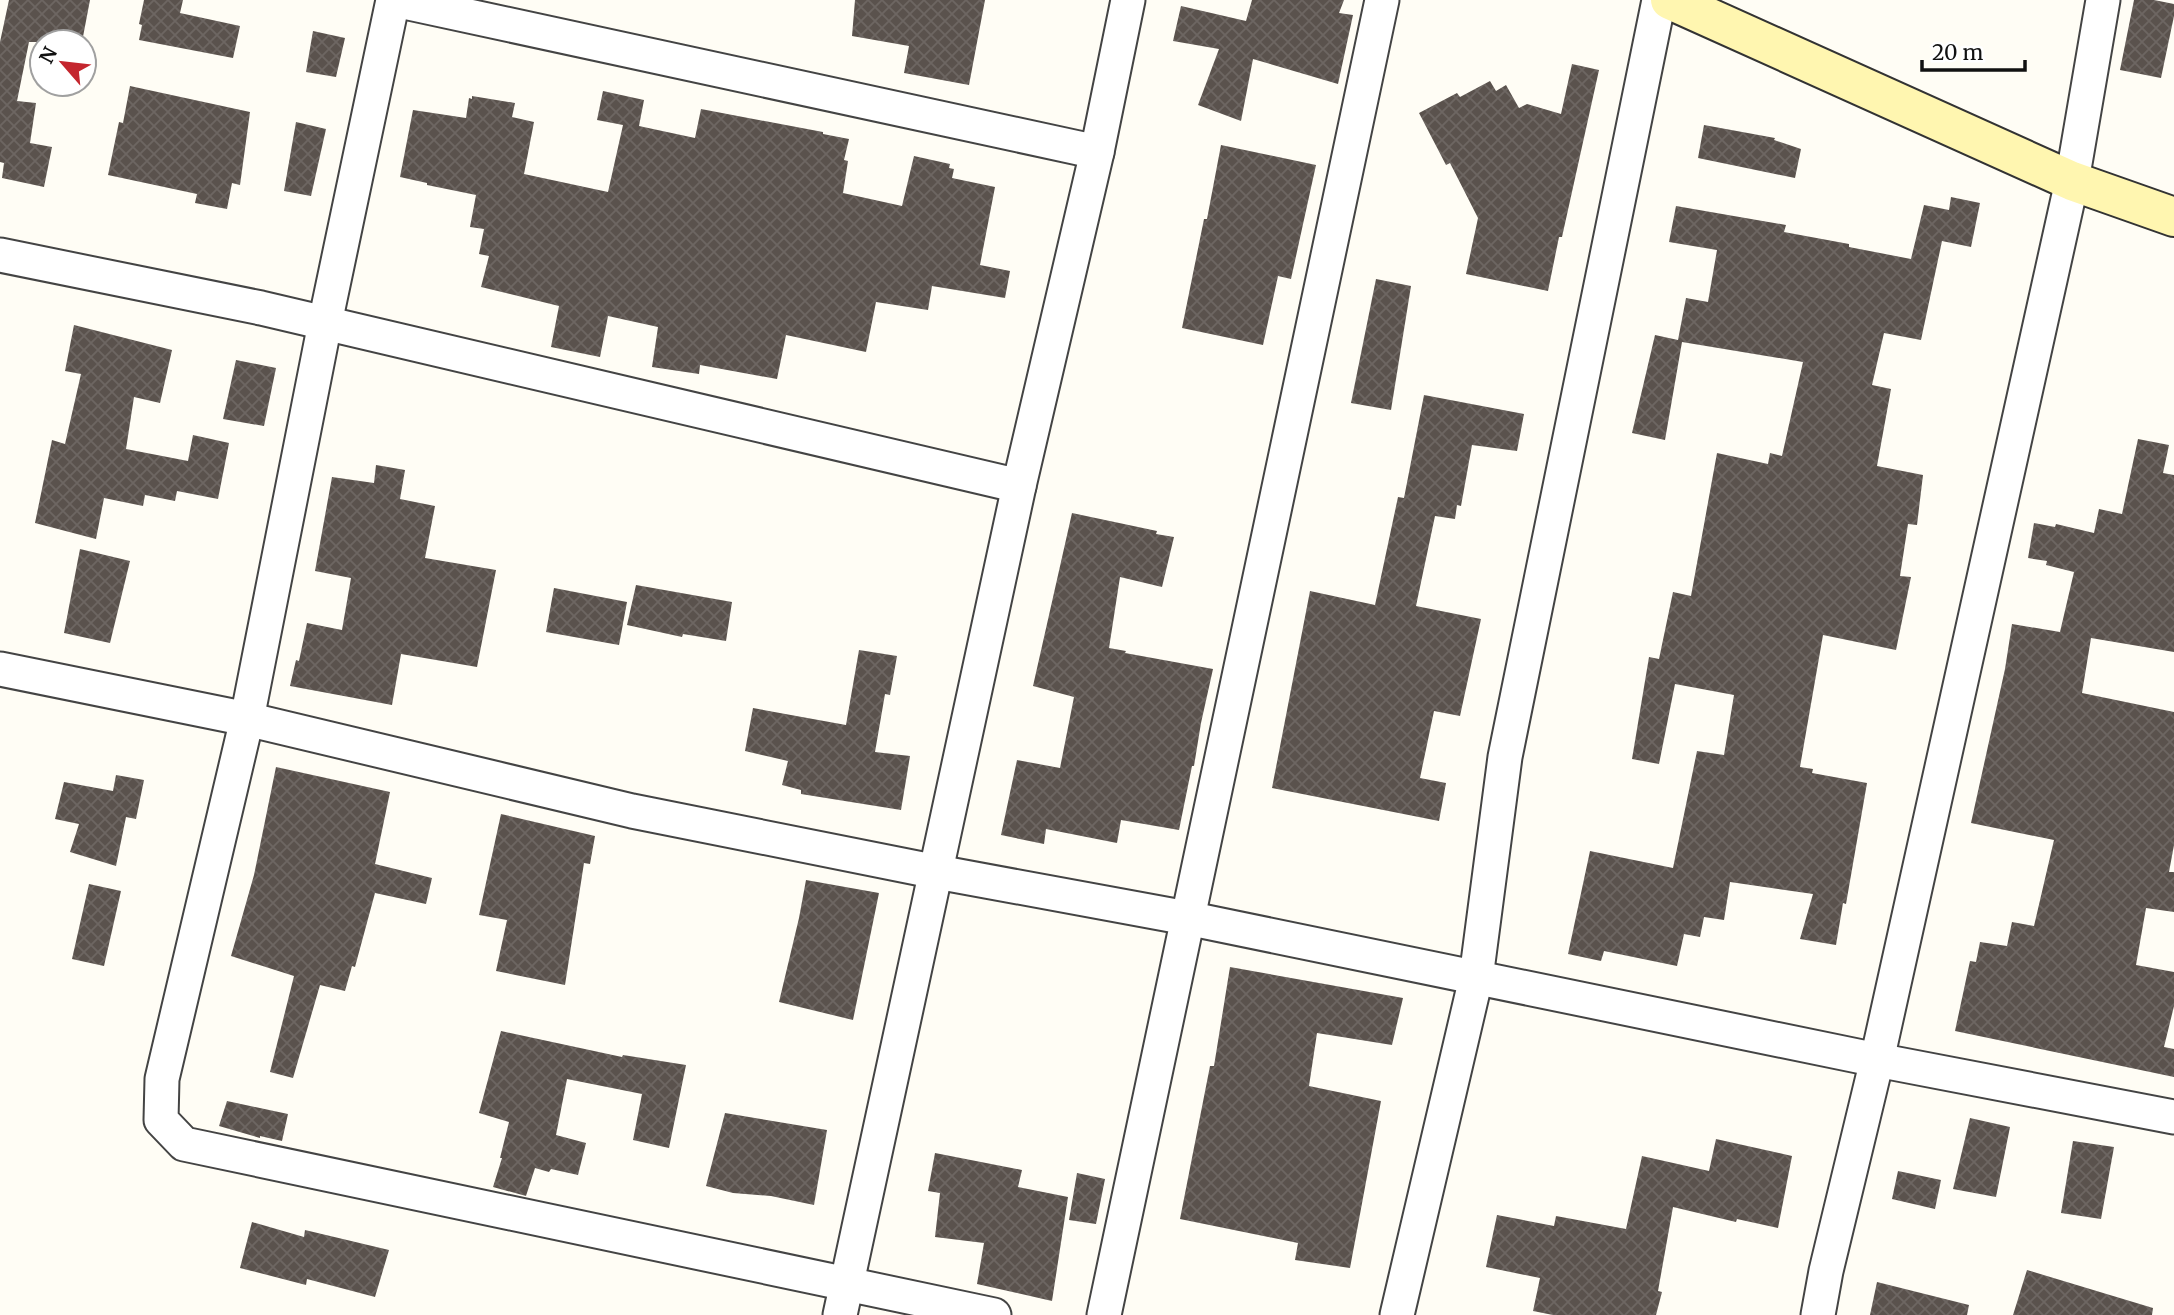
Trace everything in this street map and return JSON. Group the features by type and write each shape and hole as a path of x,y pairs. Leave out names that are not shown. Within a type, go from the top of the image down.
{"street":[{"path":"993,1315 843,1300 184,1144 161,1120 162,1079 247,719 325,323 394,0 1097,152"},
{"path":"843,1300 1019,486 1097,152 1128,0"},
{"path":"1104,1315 1382,0"},
{"path":"1397,1315 1476,978 1505,757 1659,0"},
{"path":"1671,0 2072,181 2174,217"},
{"path":"1818,1315 2072,181 2103,0"},
{"path":"0,255 261,308 1019,486"},
{"path":"0,669 247,719 632,811 937,872 1187,918 1877,1060 2174,1117"}],"building":[{"path":"9,0 90,0 85,28 28,28 28,47 17,101 36,103 30,143 52,147 44,187 2,178 4,163 0,162 0,42"},
{"path":"144,0 183,0 180,13 240,26 233,58 139,40"},
{"path":"855,0 985,0 969,85 904,73 909,46 852,36"},
{"path":"1252,0 1344,0 1339,13 1353,15 1338,84 1253,59 1241,121 1198,105 1219,49 1173,41 1181,6 1246,21"},
{"path":"2134,0 2174,4 2161,78 2120,70"},
{"path":"313,31 345,38 336,77 306,72"},
{"path":"1572,64 1599,70 1548,291 1466,274 1478,218 1450,163 1446,165 1419,113 1457,93 1460,97 1490,81 1496,91 1506,85 1519,108 1527,104 1561,114"},
{"path":"130,86 250,112 240,185 232,183 227,209 195,203 197,194 108,175"},
{"path":"603,91 644,100 639,126 695,138 701,109 849,139 844,160 848,161 843,193 902,206 914,156 950,164 949,168 954,169 952,178 995,187 980,265 1010,271 1005,298 932,286 928,310 876,302 866,352 786,335 777,379 700,365 699,374 652,367 658,327 608,316 600,357 551,347 559,306 481,287 489,256 479,254 484,229 470,227 476,195 400,177 413,110 466,118 469,98 472,99 472,96 515,103 512,117 534,122 524,174 608,192 623,125 597,120"},
{"path":"296,122 326,129 311,196 284,191"},
{"path":"1704,125 1775,138 1774,140 1801,149 1795,178 1698,158"},
{"path":"1221,145 1316,165 1291,279 1278,276 1263,345 1182,328"},
{"path":"1951,197 1980,203 1971,247 1942,241 1921,340 1884,333 1872,385 1891,389 1877,466 1923,475 1917,525 1908,524 1900,576 1911,577 1896,650 1823,635 1800,767 1813,769 1812,773 1867,783 1846,904 1843,903 1836,945 1800,939 1813,894 1730,882 1724,920 1704,917 1700,937 1684,934 1677,966 1604,951 1601,961 1568,954 1590,851 1673,868 1697,751 1724,755 1734,695 1675,684 1659,764 1632,759 1649,657 1659,659 1673,592 1691,596 1717,453 1768,464 1770,453 1782,456 1803,362 1682,342 1665,440 1632,433 1655,335 1678,340 1686,298 1708,302 1717,250 1669,242 1676,206 1786,225 1784,232 1911,259 1924,205 1949,210"},
{"path":"1376,279 1411,286 1391,410 1351,403"},
{"path":"74,325 172,350 160,403 134,397 126,449 188,461 193,435 229,443 218,499 177,491 175,501 145,495 143,506 104,498 96,539 35,523 52,440 65,444 81,374 65,371"},
{"path":"236,360 276,368 264,426 223,419"},
{"path":"1424,395 1524,414 1517,451 1472,445 1461,506 1457,505 1455,519 1435,516 1416,606 1481,619 1460,716 1434,711 1420,778 1446,783 1439,821 1272,788 1310,591 1375,605 1398,497 1404,498"},
{"path":"2138,439 2169,445 2163,473 2174,475 2174,652 2091,638 2082,693 2174,712 2174,845 2169,872 2174,872 2174,912 2146,908 2136,965 2174,972 2174,1006 2164,1047 2174,1049 2174,1077 1955,1031 1970,961 1976,962 1980,942 2007,946 2012,922 2034,926 2054,840 1971,823 2005,669 2012,624 2060,632 2074,572 2046,565 2047,561 2028,558 2034,523 2055,527 2056,524 2094,533 2099,509 2122,514"},
{"path":"376,465 405,470 400,499 435,506 425,558 496,570 477,667 401,654 392,705 290,686 296,660 299,661 307,623 342,630 351,578 315,571 332,477 374,483"},
{"path":"1072,513 1174,537 1162,587 1120,577 1109,648 1213,669 1179,830 1121,820 1117,843 1046,829 1044,844 1001,835 1017,760 1060,768 1074,697 1033,686"},
{"path":"80,549 130,561 110,643 64,633"},
{"path":"636,585 732,602 726,641 683,634 682,637 627,625"},
{"path":"554,588 627,602 619,645 546,632"},
{"path":"859,650 897,656 890,695 885,694 875,752 910,756 901,810 801,794 801,790 782,785 788,761 745,751 753,708 846,725"},
{"path":"276,767 390,792 375,864 432,878 426,904 375,893 355,967 352,966 345,991 320,985 293,1078 270,1072 294,976 231,956 254,875"},
{"path":"116,775 144,780 136,819 126,817 116,866 70,852 79,824 55,819 64,782 113,791"},
{"path":"501,814 595,836 590,864 584,863 565,985 496,971 507,920 479,915"},
{"path":"806,880 879,893 853,1020 779,1002"},
{"path":"89,884 121,891 104,966 72,959"},
{"path":"1230,967 1403,998 1392,1045 1317,1033 1309,1086 1381,1101 1350,1268 1295,1260 1298,1243 1180,1219 1210,1066 1214,1066"},
{"path":"501,1031 622,1057 623,1055 686,1065 669,1148 633,1140 642,1094 567,1079 556,1135 586,1143 578,1175 535,1168 526,1196 493,1187 509,1122 479,1113"},
{"path":"227,1101 288,1114 282,1141 260,1138 219,1126"},
{"path":"725,1113 827,1130 814,1205 771,1196 733,1193 706,1186"},
{"path":"1970,1118 2010,1127 1996,1197 1953,1189"},
{"path":"1716,1139 1792,1156 1778,1228 1737,1219 1736,1222 1673,1207 1658,1291 1662,1292 1656,1315 1553,1315 1533,1311 1540,1278 1486,1267 1497,1215 1554,1226 1556,1216 1626,1229 1642,1156 1709,1171"},
{"path":"2073,1141 2114,1147 2101,1219 2061,1213"},
{"path":"935,1153 1022,1170 1018,1187 1068,1197 1052,1301 977,1284 984,1243 935,1237 940,1193 928,1191"},
{"path":"1898,1171 1941,1180 1935,1209 1892,1199"},
{"path":"1077,1173 1105,1179 1096,1224 1069,1220"},
{"path":"252,1222 304,1237 305,1230 389,1250 375,1297 307,1279 306,1285 240,1268"},
{"path":"2027,1270 2153,1308 2152,1315 2013,1315"},
{"path":"1877,1282 1969,1305 1967,1315 1870,1315"}]}
